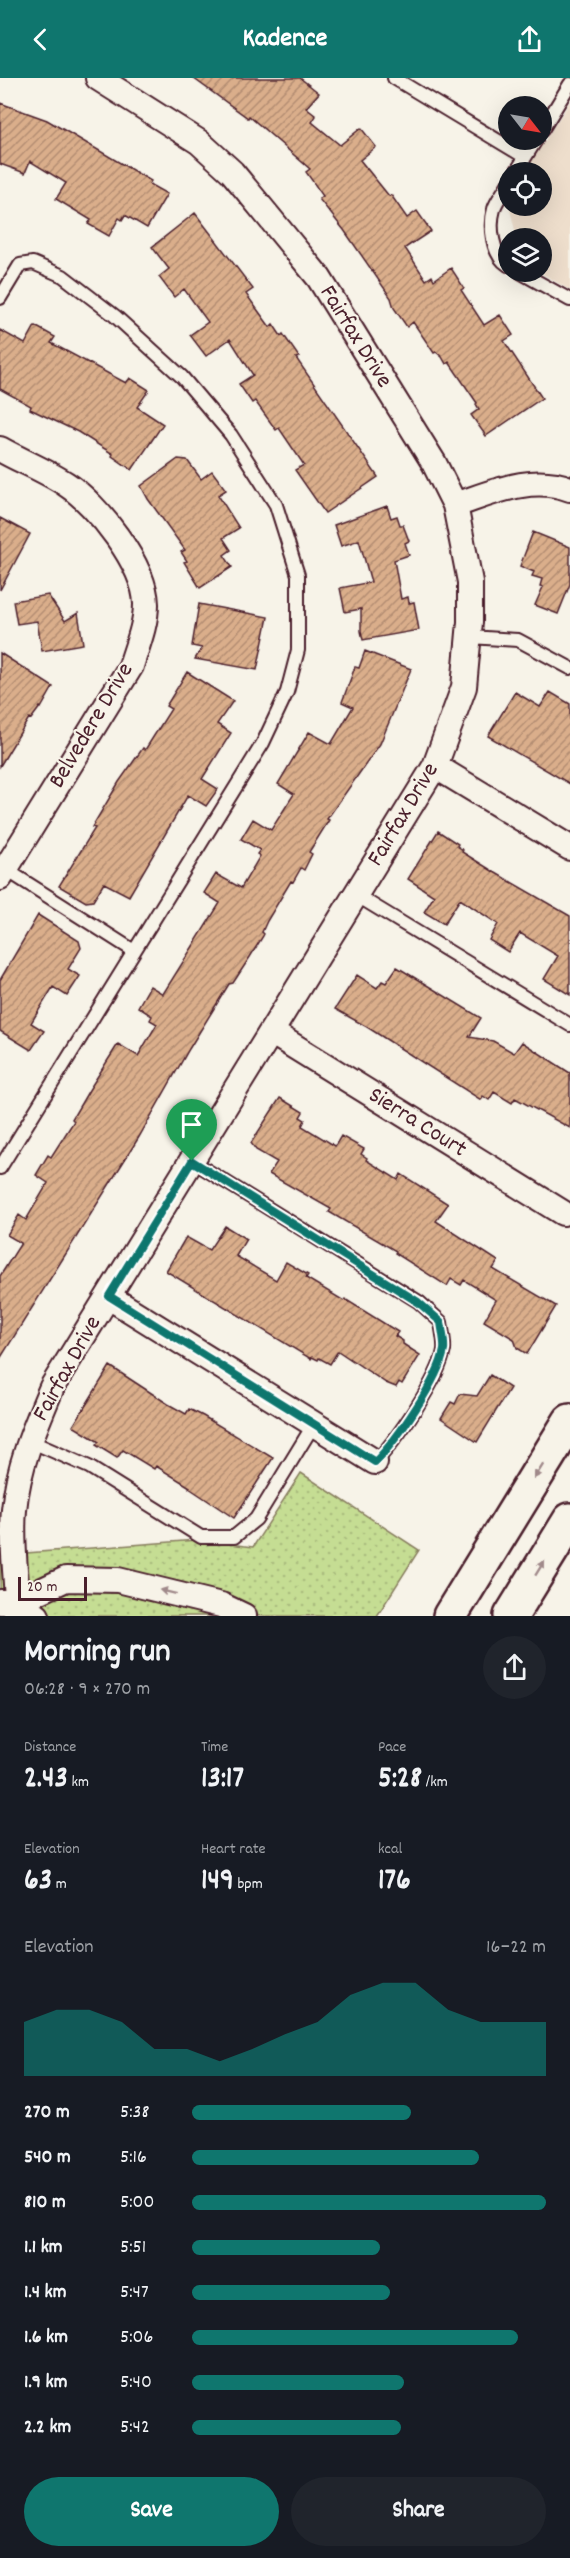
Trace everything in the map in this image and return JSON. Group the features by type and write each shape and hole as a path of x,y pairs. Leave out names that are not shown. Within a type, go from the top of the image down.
{"main road":[{"path":"450,1616 570,1421"},
{"path":"511,1616 570,1520"}],"street":[{"name":"Fairfax Drive","path":"8,1602 14,1510 20,1474 30,1441 52,1387 435,766 464,687 470,637 470,582 455,505 434,463 319,278 232,172 199,142 98,78"},
{"name":"Belvedere Drive","path":"0,449 67,484 109,525 141,576 146,603 142,630 131,666 3,874"},
{"path":"455,505 511,486 537,483 561,485 570,489"},
{"path":"435,766 570,848"},
{"name":"Sierra Court","path":"271,1032 563,1213"},
{"path":"109,1296 375,1462"},
{"path":"8,1602 66,1579 118,1580 221,1605 244,1616"},
{"path":"8,1602 37,1616"}],"lane":[{"path":"394,78 525,157"},
{"path":"552,114 570,84"},
{"path":"522,162 530,150"},
{"path":"498,201 494,208 491,238 498,251"},
{"path":"0,298 20,265 33,263 63,276 115,316 182,377 231,435 276,505 298,575 298,650 287,692 263,743 0,1168"},
{"path":"538,282 570,300"},
{"path":"470,637 518,640 570,668"},
{"path":"3,874 134,951"},
{"path":"356,895 570,1025"},
{"path":"192,1161 418,1302 441,1322 444,1350 429,1387 390,1447 375,1462"},
{"path":"30,1441 89,1467 201,1537 234,1537 256,1519 314,1424"}],"shaded area":[{"path":"570,102 570,290 552,279 552,228 514,228 512,216 552,216 552,162 531,162 539,150 552,150 552,130"}],"green space":[{"path":"301,1473 419,1550 377,1616 0,1616 0,1555 197,1540 253,1547"}],"building":[{"path":"193,78 300,78 319,93 306,108 316,116 312,122 340,145 361,128 376,147 360,160 389,196 391,195 407,218 417,211 431,231 405,248 426,280 432,276 434,280 451,268 464,288 461,290 484,325 500,315 513,335 504,341 542,398 486,436 471,415 479,409 477,403 449,362 446,364 442,357 434,353 413,322 407,327 394,308 391,298 344,230 319,199 323,196 306,172 310,169 249,116 248,118"},
{"path":"0,103 47,120 151,181 149,184 167,194 147,228 125,215 122,220 119,218 109,236 88,224 91,220 56,199 66,183 30,161 25,173 0,164"},
{"path":"195,213 253,289 246,294 270,327 273,324 281,336 283,334 299,357 296,358 378,477 325,513 295,470 304,465 279,428 276,430 255,401 252,403 239,384 253,375 230,339 206,356 190,335 208,322 184,289 174,297 159,277 169,269 152,247"},
{"path":"35,326 55,337 51,343 126,383 130,378 149,390 137,407 163,424 132,470 112,456 113,454 78,432 30,409 31,406 0,389 0,330 25,344"},
{"path":"178,459 187,460 201,479 212,471 226,490 218,495 239,528 223,538 231,550 224,555 232,567 200,588 184,562 187,561 181,552 185,550 141,486"},
{"path":"387,506 391,518 397,516 400,525 403,525 409,541 405,543 409,555 394,560 401,599 408,597 409,603 414,602 419,630 363,640 361,609 345,612 340,588 371,582 359,540 341,546 334,525"},
{"path":"0,518 30,534 0,590"},
{"path":"533,532 570,547 570,584 558,614 535,605 543,587 540,586 542,579 532,576 534,572 520,566"},
{"path":"48,595 65,621 78,613 83,644 42,651 37,621 17,624 13,601"},
{"path":"199,604 268,617 257,670 195,659 202,648 192,646"},
{"path":"365,651 411,669 380,744 327,819 329,820 309,852 312,854 304,870 301,868 293,882 291,881 267,921 262,932 263,936 233,983 229,984 139,1137 0,1359 0,1276 21,1243 7,1235 19,1215 26,1220 48,1183 36,1175 48,1155 51,1157 74,1121 72,1119 118,1044 138,1056 157,1024 150,1020 152,1016 138,1007 150,986 163,994 220,903 204,893 216,874 241,888 260,856 257,854 260,850 241,839 253,819 271,830 294,794 278,784 309,732 331,744 353,707 342,702 355,667 359,668"},
{"path":"0,653 53,687 41,708 31,719 29,718 0,766"},
{"path":"187,672 233,701 217,724 231,733 202,779 218,789 206,806 188,795 129,896 104,883 93,901 86,902 59,886 95,828 92,827 119,782 143,748 145,750 171,709 166,706"},
{"path":"515,692 540,707 550,692 570,704 570,784 488,736"},
{"path":"438,831 458,844 462,852 570,916 570,995 544,979 558,956 520,933 508,952 489,940 498,924 460,899 444,924 424,912 434,896 408,879"},
{"path":"38,915 79,941 81,948 68,969 80,976 67,996 53,987 31,1023 44,1031 31,1050 0,1031 0,980"},
{"path":"397,967 481,1018 469,1037 493,1041 514,1053 522,1042 570,1073 570,1128 515,1098 512,1103 494,1092 489,1100 483,1096 481,1100 335,1009 357,975 377,988 382,981 386,983"},
{"path":"280,1098 303,1112 300,1117 305,1120 302,1126 335,1146 341,1136 364,1149 361,1154 367,1158 366,1160 398,1180 401,1174 448,1204 436,1221 498,1261 493,1269 556,1306 527,1354 517,1348 514,1339 484,1321 496,1300 464,1280 461,1285 451,1279 447,1286 395,1253 396,1251 329,1212 331,1209 269,1174 277,1162 256,1150 251,1143"},
{"path":"225,1226 246,1239 236,1256 276,1280 286,1262 308,1275 306,1278 398,1332 395,1336 420,1355 402,1384 399,1382 396,1387 386,1383 338,1351 330,1364 319,1358 318,1360 312,1357 311,1359 166,1271 186,1237 209,1250"},
{"path":"110,1366 168,1404 186,1414 189,1409 203,1416 273,1458 234,1518 156,1466 154,1469 123,1450 117,1458 96,1445 99,1442 73,1426"},
{"path":"490,1375 510,1388 477,1442 441,1418 451,1402 455,1404 460,1394 477,1396"}],"route":[{"path":"192,1161 418,1302 441,1322 444,1350 429,1387 390,1447 375,1462 109,1296 192,1161"}]}
